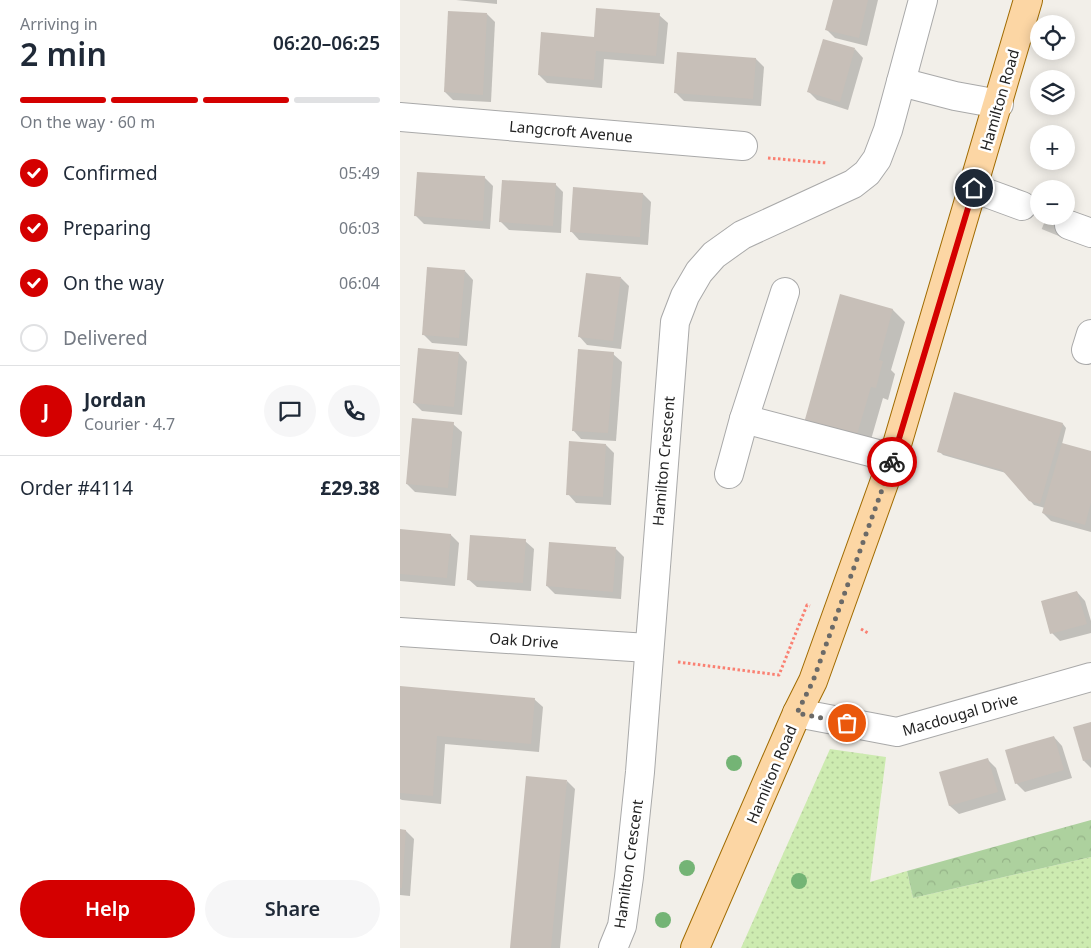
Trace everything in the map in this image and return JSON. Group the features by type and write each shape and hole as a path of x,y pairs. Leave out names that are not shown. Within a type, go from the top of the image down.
{"main road":[{"name":"Hamilton Road","path":"695,948 797,713 813,681 893,458 999,104 1028,0"}],"street":[{"name":"Hamilton Crescent","path":"613,948 622,926 640,772 675,322 685,296 699,272 714,255 742,235 854,184 868,173 877,159 888,130 923,0"},
{"path":"901,82 955,96 999,104"},
{"name":"Langcroft Avenue","path":"400,117 743,146"},
{"path":"974,188 1022,206"},
{"path":"729,474 744,419 785,292"},
{"path":"744,419 893,458"},
{"name":"Oak Drive","path":"400,632 648,653"},
{"name":"Macdougal Drive","path":"797,713 897,732 1091,677"}],"path":[{"path":"780,160 810,162"},
{"path":"648,653 779,675 807,605"}],"green space":[{"path":"830,749 886,757 870,882 907,871 913,898 1091,857 1091,948 741,948"},
{"path":"1091,820 1091,857 913,898 907,871"}],"building":[{"path":"833,0 868,0 859,38 825,30"},
{"path":"596,8 660,13 656,56 596,51 594,80 538,75 541,32 594,37"},
{"path":"448,11 487,13 483,95 444,92"},
{"path":"823,39 855,48 840,102 807,92"},
{"path":"677,52 756,58 753,99 674,93"},
{"path":"417,172 485,176 483,221 414,216"},
{"path":"502,180 556,183 553,226 499,222"},
{"path":"573,187 643,193 640,237 570,232"},
{"path":"427,267 465,270 459,338 422,335"},
{"path":"586,273 621,277 613,341 578,337"},
{"path":"840,294 893,309 879,360 883,361 876,388 871,387 856,438 804,423"},
{"path":"418,348 459,352 454,407 413,403"},
{"path":"578,349 614,352 608,433 572,431"},
{"path":"954,392 1063,423 1040,504 1029,501 1002,470 937,452"},
{"path":"412,418 454,422 448,488 406,484"},
{"path":"569,441 606,444 603,497 566,495"},
{"path":"1062,443 1091,451 1091,503 1085,525 1042,513"},
{"path":"400,529 451,534 447,578 400,574"},
{"path":"470,535 526,539 523,583 467,580"},
{"path":"549,542 616,547 613,592 546,586"},
{"path":"1077,591 1087,624 1050,634 1041,601"},
{"path":"400,686 535,698 531,744 437,736 433,796 400,793"},
{"path":"1091,722 1091,759 1083,761 1073,727"},
{"path":"1054,736 1064,770 1015,784 1005,750"},
{"path":"988,758 998,792 949,806 939,772"},
{"path":"526,776 567,780 551,948 510,948"},
{"path":"400,829 406,830 402,888 400,888"}],"way so far":[{"path":"847,723 797,713 813,681 892,462"}],"route":[{"path":"892,462 974,188"}]}
